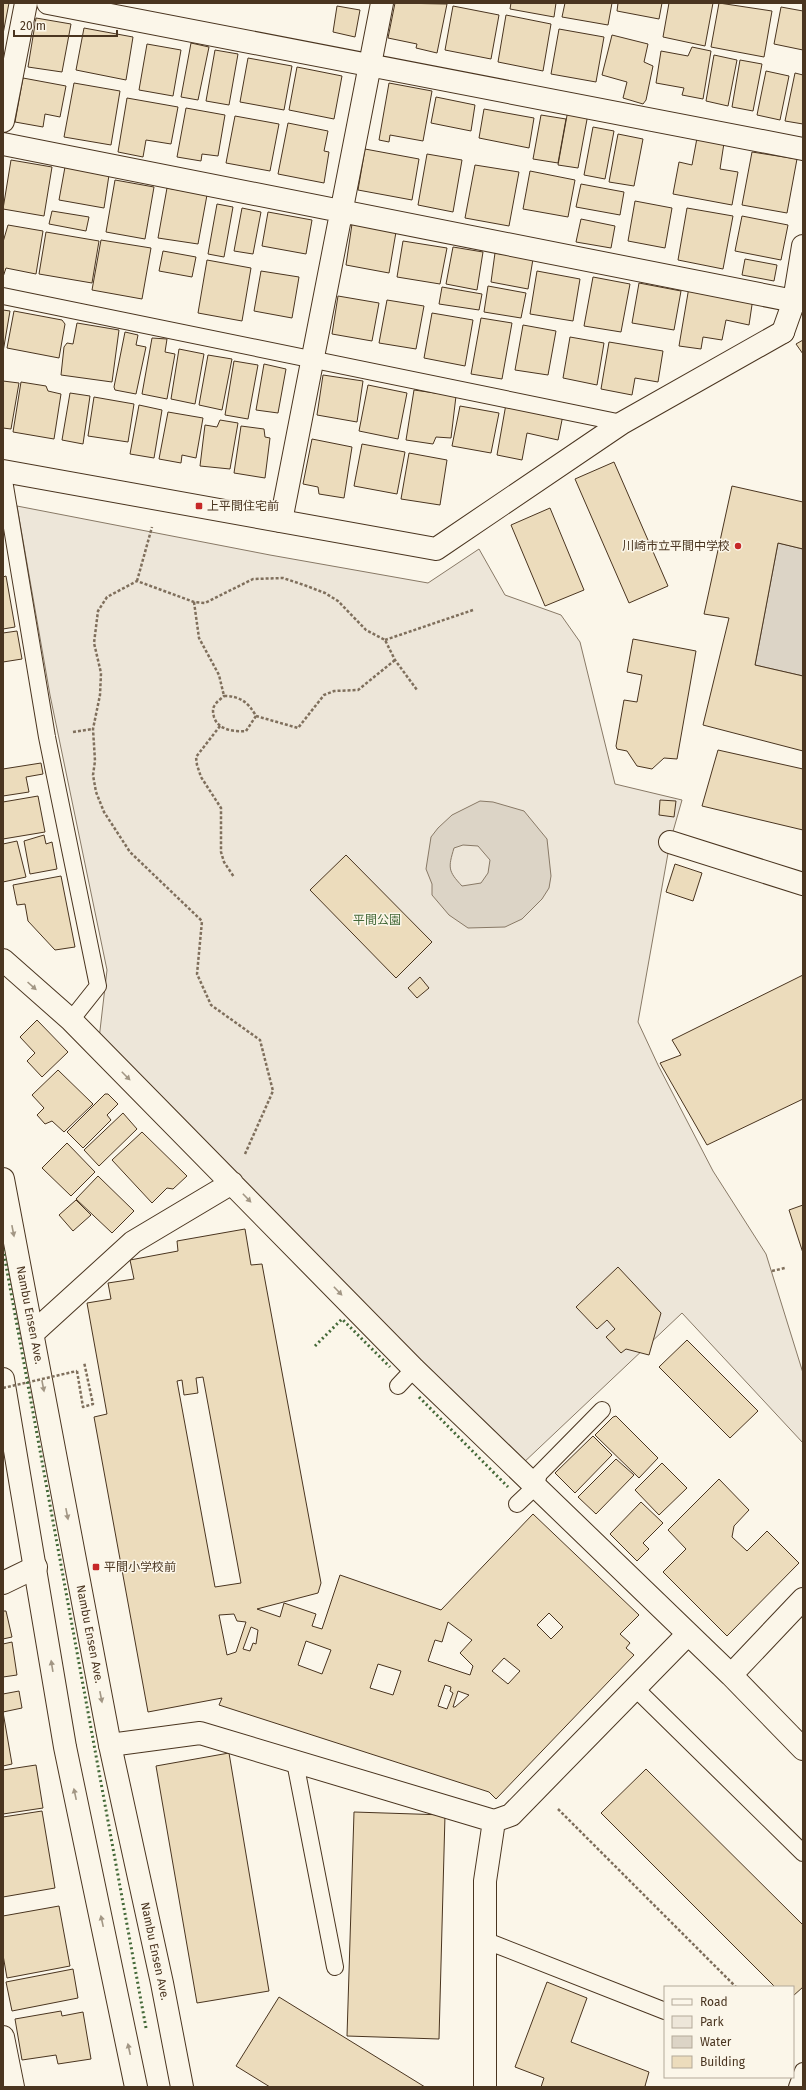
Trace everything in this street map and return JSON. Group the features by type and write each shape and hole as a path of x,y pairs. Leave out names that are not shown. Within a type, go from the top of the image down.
{"street":[{"path":"3,121 26,3"},
{"path":"48,3 803,149"},
{"path":"281,521 382,3"},
{"path":"3,144 798,301"},
{"path":"3,471 160,498 436,549 622,423 783,332 798,301 803,246"},
{"path":"670,842 803,884"},
{"path":"3,960 71,1020 414,1369 731,1675 803,1749"},
{"name":"Nambu Ensen Ave.","path":"3,1179 110,1745 162,1983 182,2087"},
{"path":"33,1333 133,1242 232,1183"},
{"path":"3,1379 36,1567 65,1747 136,2087"},
{"path":"3,1583 36,1567"},
{"path":"731,1675 803,1599"},
{"path":"110,1745 200,1733 494,1821 511,1815 687,1634"},
{"path":"485,2087 485,1881 494,1821"},
{"path":"3,2037 13,2087"}],"lane":[{"path":"3,296 312,361 622,423"},
{"path":"3,474 47,736 98,986 71,1020"},
{"path":"398,1386 414,1369"},
{"path":"517,1504 535,1487 539,1474 602,1410"},
{"path":"635,1688 803,1854"},
{"path":"295,1762 334,1967"},
{"path":"484,1940 664,2011"},
{"path":"797,2087 803,2071"}],"path":[{"path":"160,498 137,581 107,597 98,611 94,643 101,673 100,696 93,729 95,761 93,775 96,792 104,812 130,852 202,921 197,974 210,1005 260,1040 273,1091 232,1183"},
{"path":"137,581 194,602 205,603 254,578 283,578 325,593 338,601 366,630 385,640 395,660 417,690"},
{"path":"194,602 199,638 219,675 224,696"},
{"path":"385,640 473,610"},
{"path":"224,696 242,699 256,716 298,728 324,695 334,691 358,690 395,660"},
{"path":"224,696 214,705 213,712 215,720 220,726 238,732 246,731 256,716"},
{"path":"220,726 196,757 201,777 221,808 221,852 224,862 234,877"},
{"path":"772,1272 785,1268"},
{"path":"3,1388 77,1372 83,1407 93,1404 84,1362"},
{"path":"537,1789 735,1986"}],"green space":[{"name":"平間公園","path":"17,506 270,555 428,583 479,549 505,595 561,615 580,642 615,784 682,800 670,842 638,1022 658,1065 713,1171 766,1254 803,1373 803,1443 682,1313 521,1465 99,1039 107,970 50,695"}],"water":[{"path":"778,543 803,549 803,676 755,665"},
{"path":"480,801 493,802 524,811 547,839 551,876 549,888 542,899 522,919 505,927 468,928 449,915 432,895 432,884 426,869 431,837 452,815","holes":["463,845 478,846 490,860 488,873 481,883 462,886 454,877 450,869 454,848"]}],"building":[{"path":"3,3 9,3 3,34"},
{"path":"395,3 447,4 437,53 416,48 417,44 388,38"},
{"path":"511,3 556,3 554,17 510,9"},
{"path":"565,3 612,3 608,25 562,17"},
{"path":"618,3 662,3 659,19 617,11"},
{"path":"669,3 713,3 705,46 663,37"},
{"path":"719,3 772,11 764,57 711,47"},
{"path":"337,6 360,10 355,37 333,32"},
{"path":"453,6 499,15 491,59 445,50"},
{"path":"781,7 803,11 803,50 774,44"},
{"path":"506,15 551,24 543,71 498,62"},
{"path":"36,18 71,24 62,72 28,67"},
{"path":"84,28 133,37 126,80 76,70"},
{"path":"559,29 604,37 596,82 551,74"},
{"path":"612,35 648,44 644,62 653,66 646,100 643,104 623,98 627,82 602,75"},
{"path":"191,43 209,47 198,100 181,97"},
{"path":"147,44 181,50 173,96 139,90"},
{"path":"692,47 711,51 703,99 682,95 684,88 656,83 661,51 688,56"},
{"path":"215,50 238,54 229,105 206,101"},
{"path":"714,55 737,60 728,106 706,101"},
{"path":"248,58 292,66 284,110 240,102"},
{"path":"740,60 762,64 753,111 732,107"},
{"path":"297,67 342,76 334,119 289,110"},
{"path":"766,71 789,76 780,120 757,115"},
{"path":"795,73 803,75 803,124 785,121"},
{"path":"23,78 66,86 60,117 45,114 43,127 15,122"},
{"path":"74,83 120,91 111,145 64,137"},
{"path":"389,83 432,91 423,141 390,135 389,142 379,140"},
{"path":"436,97 475,105 471,131 431,123"},
{"path":"127,98 178,107 171,144 146,140 143,157 118,152"},
{"path":"186,108 225,115 218,156 202,154 201,161 177,157"},
{"path":"484,109 534,118 529,148 479,138"},
{"path":"568,110 588,114 578,168 558,165"},
{"path":"541,115 566,119 558,163 533,159"},
{"path":"235,116 279,124 270,171 226,163"},
{"path":"288,123 328,131 324,151 329,152 324,183 278,174"},
{"path":"593,127 614,131 605,179 584,175"},
{"path":"618,134 643,139 634,186 609,182"},
{"path":"697,138 724,143 720,169 738,172 732,205 673,194 679,162 692,165"},
{"path":"365,149 419,159 412,200 358,190"},
{"path":"752,152 797,159 787,213 742,205"},
{"path":"427,154 462,160 453,212 418,205"},
{"path":"11,160 52,167 44,216 3,209"},
{"path":"475,165 519,172 509,226 465,218"},
{"path":"65,167 109,175 104,208 59,200"},
{"path":"530,171 575,180 568,217 523,209"},
{"path":"115,180 154,187 145,239 106,232"},
{"path":"581,184 624,192 620,215 576,207"},
{"path":"167,188 207,195 198,244 158,238"},
{"path":"635,201 672,208 665,248 628,241"},
{"path":"217,204 233,207 224,257 208,254"},
{"path":"242,208 261,212 253,254 234,251"},
{"path":"687,208 733,216 723,269 678,260"},
{"path":"52,211 89,217 86,231 49,224"},
{"path":"268,212 312,220 306,254 262,246"},
{"path":"742,216 788,225 781,260 735,251"},
{"path":"581,219 615,226 611,248 576,242"},
{"path":"352,224 396,232 389,273 346,265"},
{"path":"8,225 43,231 36,274 6,268 3,277 3,242"},
{"path":"46,232 99,241 92,283 39,274"},
{"path":"101,240 151,248 142,299 92,290"},
{"path":"403,241 447,248 440,284 397,277"},
{"path":"453,247 483,252 477,290 446,284"},
{"path":"163,251 196,257 192,277 159,271"},
{"path":"495,253 533,259 528,289 491,282"},
{"path":"745,259 777,265 774,281 742,275"},
{"path":"207,260 251,268 242,321 198,313"},
{"path":"261,271 299,277 292,318 254,311"},
{"path":"537,271 580,279 573,321 530,314"},
{"path":"593,277 630,284 621,332 584,326"},
{"path":"639,283 681,291 674,330 632,323"},
{"path":"488,286 526,293 521,318 484,312"},
{"path":"442,287 482,294 479,310 439,304"},
{"path":"689,287 753,298 749,325 726,320 722,340 703,337 701,349 679,346"},
{"path":"338,296 379,303 372,341 332,334"},
{"path":"387,300 424,306 416,349 379,343"},
{"path":"3,310 10,311 3,352"},
{"path":"14,311 62,320 65,324 59,358 7,348"},
{"path":"432,313 473,320 465,366 424,358"},
{"path":"481,318 512,323 502,379 471,374"},
{"path":"77,323 119,330 112,382 61,375 64,347 67,343 73,344"},
{"path":"523,325 556,331 548,375 515,370"},
{"path":"125,332 138,335 136,345 146,347 136,394 115,390 114,387"},
{"path":"570,337 604,343 597,385 563,378"},
{"path":"152,338 167,339 165,352 175,354 167,399 142,394"},
{"path":"803,340 803,354 796,344"},
{"path":"609,342 663,351 658,382 635,378 632,395 601,389"},
{"path":"179,349 204,354 195,404 171,399"},
{"path":"208,355 232,359 222,410 199,405"},
{"path":"234,361 258,365 248,419 225,415"},
{"path":"264,364 286,369 278,413 256,410"},
{"path":"323,375 363,381 357,422 317,415"},
{"path":"3,381 19,383 11,429 3,428"},
{"path":"21,382 46,386 48,391 61,394 54,439 13,432"},
{"path":"368,385 407,393 398,439 359,431"},
{"path":"414,390 456,396 451,438 436,437 433,444 406,440"},
{"path":"70,393 90,396 83,444 62,440"},
{"path":"94,397 134,404 128,442 88,436"},
{"path":"506,404 563,415 558,440 527,433 522,460 497,455"},
{"path":"139,405 162,410 154,458 130,454"},
{"path":"460,406 499,413 491,453 452,446"},
{"path":"168,412 203,418 196,458 182,455 181,463 159,459"},
{"path":"220,420 238,423 230,469 200,466 205,425 217,427"},
{"path":"241,426 264,429 265,437 270,438 265,478 234,473"},
{"path":"312,439 352,447 344,498 319,494 318,487 303,484"},
{"path":"362,444 405,452 397,494 354,486"},
{"path":"409,453 447,460 440,505 401,499"},
{"path":"614,462 668,586 629,603 575,479"},
{"path":"732,486 803,502 803,549 778,543 755,665 803,676 803,751 703,725 729,618 704,614"},
{"path":"550,508 584,590 545,606 511,525"},
{"path":"6,576 15,627 3,629 3,577"},
{"path":"17,631 22,659 3,662 3,633"},
{"path":"633,639 696,651 677,759 664,758 652,769 637,766 627,751 617,749 616,746 624,700 637,702 642,675 627,672"},
{"path":"718,750 803,769 803,830 702,806"},
{"path":"41,763 43,774 26,777 29,792 3,796 3,769"},
{"path":"38,796 45,832 3,839 3,802"},
{"path":"660,800 676,801 674,817 659,815"},
{"path":"44,835 46,844 52,842 57,869 30,874 24,841"},
{"path":"17,841 26,877 3,882 3,844"},
{"path":"346,855 432,942 396,978 310,890"},
{"path":"675,864 702,873 693,901 666,892"},
{"path":"61,876 75,947 55,950 28,921 25,904 17,905 13,885"},
{"path":"803,975 803,1099 707,1145 660,1063 681,1055 672,1040"},
{"path":"420,977 429,988 417,998 408,988"},
{"path":"37,1020 68,1052 42,1077 27,1061 35,1053 20,1037"},
{"path":"58,1070 93,1104 64,1132 52,1121 45,1124 37,1115 44,1108 32,1095"},
{"path":"105,1094 108,1094 118,1104 107,1115 111,1120 83,1148 67,1132"},
{"path":"123,1113 137,1129 99,1166 84,1150"},
{"path":"142,1132 187,1176 173,1189 167,1188 152,1203 112,1160"},
{"path":"67,1143 95,1172 71,1196 42,1168"},
{"path":"98,1176 134,1211 112,1233 76,1199"},
{"path":"76,1200 91,1215 73,1231 59,1215"},
{"path":"803,1205 803,1253 789,1210"},
{"path":"245,1229 251,1265 262,1264 321,1583 318,1593 257,1609 280,1617 284,1603 316,1614 312,1626 322,1629 340,1575 441,1610 533,1514 639,1615 620,1634 630,1643 626,1648 634,1655 496,1799 489,1792 219,1705 222,1698 148,1712 94,1417 107,1414 87,1303 111,1299 108,1283 134,1279 130,1260 178,1251 177,1241","holes":["203,1377 241,1583 215,1587 177,1381 182,1380 184,1395 198,1393 196,1378","549,1613 563,1627 551,1639 537,1625","234,1614 237,1621 246,1622 236,1652 227,1655 219,1615","448,1622 472,1640 460,1653 473,1666 470,1675 428,1661 435,1640 442,1642","251,1627 258,1630 256,1644 253,1643 250,1651 243,1649","306,1641 331,1650 322,1674 298,1665","504,1658 520,1671 508,1684 492,1671","378,1664 401,1671 393,1695 370,1688","445,1685 451,1687 450,1691 453,1693 447,1709 438,1706","458,1691 469,1695 455,1707 453,1707"]},
{"path":"618,1267 661,1313 649,1355 626,1349 621,1353 606,1337 615,1329 607,1320 597,1329 576,1307"},
{"path":"687,1340 758,1411 730,1438 659,1367"},
{"path":"616,1416 658,1458 639,1478 595,1435 613,1417"},
{"path":"593,1436 612,1455 575,1493 555,1473"},
{"path":"616,1459 634,1475 596,1514 578,1497"},
{"path":"662,1463 687,1488 659,1515 635,1490"},
{"path":"719,1479 749,1510 734,1526 732,1537 747,1551 767,1531 799,1563 727,1636 663,1572 686,1549 668,1530"},
{"path":"641,1502 663,1523 643,1543 649,1549 637,1561 610,1534"},
{"path":"3,1611 6,1611 12,1637 3,1639"},
{"path":"12,1642 17,1675 3,1677 3,1644"},
{"path":"19,1691 22,1708 3,1712 3,1694"},
{"path":"3,1712 12,1764 3,1766"},
{"path":"229,1753 269,1991 197,2003 156,1766"},
{"path":"36,1765 43,1808 3,1814 3,1770"},
{"path":"646,1769 803,1925 803,1987 794,1995 794,1986 774,1986 601,1813"},
{"path":"42,1811 55,1888 3,1897 3,1817"},
{"path":"354,1812 445,1815 439,2039 347,2036"},
{"path":"59,1906 70,1966 7,1978 3,1955 3,1916"},
{"path":"73,1969 78,1998 12,2011 6,1982"},
{"path":"547,1982 587,1998 571,2042 649,2072 645,2086 648,2087 541,2087 544,2078 515,2067"},
{"path":"279,1997 425,2087 270,2087 236,2066"},
{"path":"61,2011 62,2016 83,2012 91,2059 58,2064 56,2055 22,2060 15,2019"}],"hedge":[{"path":"3,1249 146,2028"},
{"path":"315,1346 342,1319 390,1367"},
{"path":"419,1397 508,1487"}],"place":[{"name":"上平間住宅前","path":"199,506"},
{"name":"川崎市立平間中学校","path":"738,546"},
{"name":"平間小学校前","path":"96,1567"}]}
